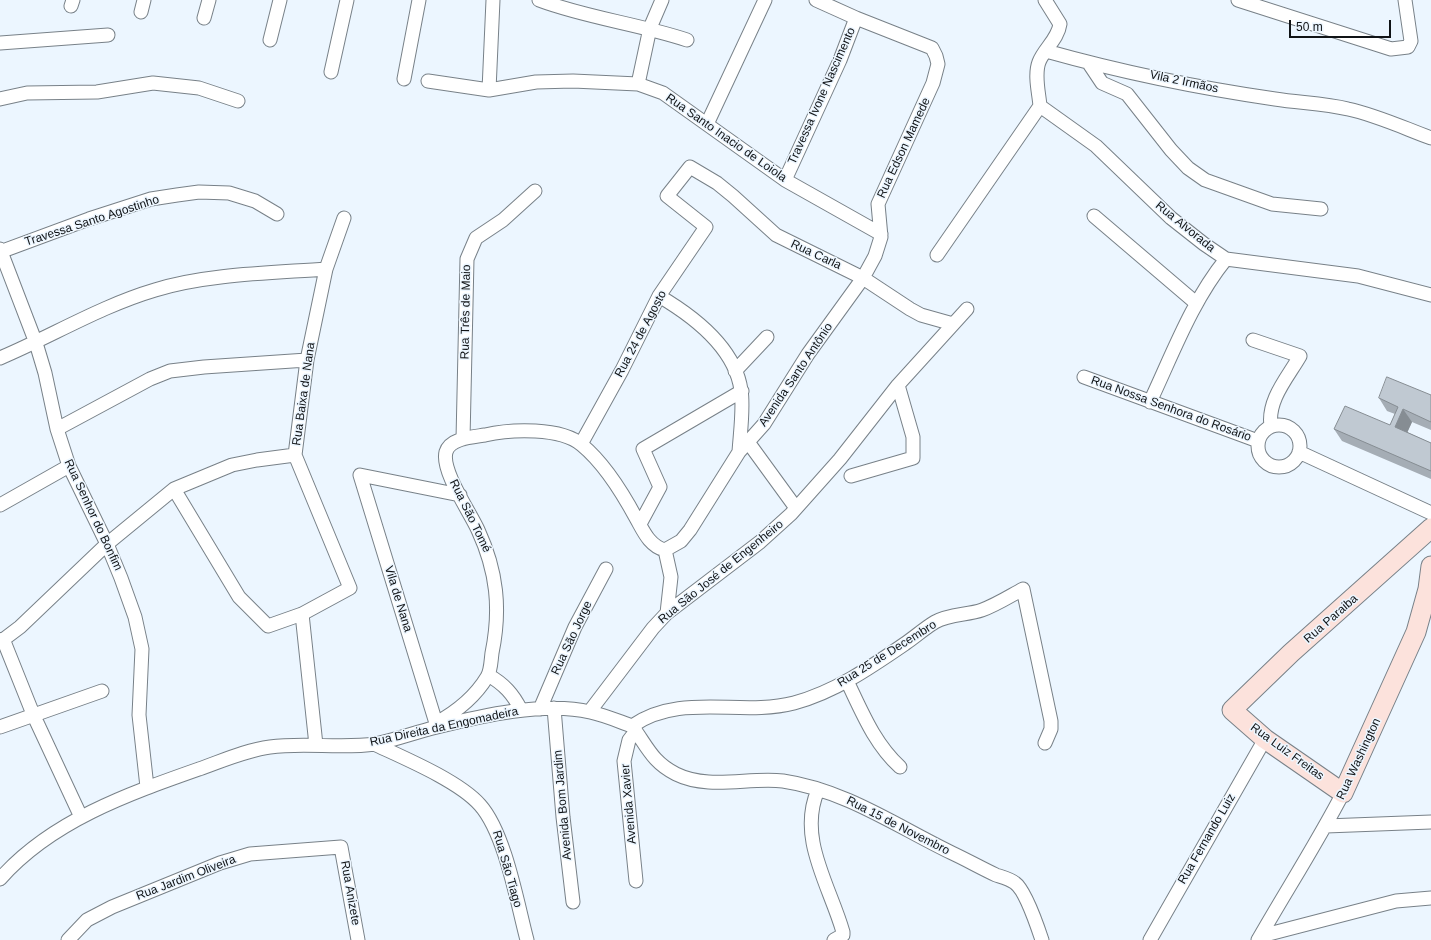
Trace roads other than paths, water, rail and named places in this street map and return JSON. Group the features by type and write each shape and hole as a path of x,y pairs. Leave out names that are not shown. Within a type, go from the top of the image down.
{"street":[{"path":"204,18 209,0"},
{"path":"270,40 280,0"},
{"path":"331,72 347,0"},
{"path":"404,79 419,0"},
{"path":"489,90 494,0"},
{"path":"539,0 597,17 650,28 688,40"},
{"path":"638,84 650,28 662,0"},
{"path":"707,124 765,0"},
{"path":"816,0 853,16"},
{"path":"937,255 1040,106 1036,72 1038,63 1060,27 1060,22 1045,0"},
{"path":"1238,0 1391,49 1405,49 1410,46 1411,41 1405,0"},
{"name":"Rua Edson Mamede","path":"853,16 932,48 938,64 933,83 922,111 878,204 881,234 875,256 863,278"},
{"name":"Travessa Ivone Nascimento","path":"785,180 840,60 853,16"},
{"path":"0,43 108,35"},
{"name":"Vila 2 Irmãos","path":"1046,51 1088,62 1215,89 1276,100 1324,104 1372,115 1431,138"},
{"path":"1088,62 1102,83 1127,94 1171,150 1188,168 1205,180 1272,204 1321,209"},
{"name":"Rua Santo Inacio de Loiola","path":"428,81 489,90 536,82 573,81 638,84 662,93 785,180 881,234"},
{"path":"0,99 27,93 97,92 153,83 199,88 238,101"},
{"name":"Rua Alvorada","path":"1040,106 1096,146 1171,218 1226,259 1358,276 1431,295"},
{"name":"Rua 24 de Agosto","path":"582,444 622,370 659,296 706,227 667,196 690,167"},
{"name":"Rua Carla","path":"690,167 728,192 776,236 863,278 921,315 953,324"},
{"name":"Rua Três de Maio","path":"463,439 467,259 476,238 503,220 535,191"},
{"name":"Travessa Santo Agostinho","path":"0,251 89,219 151,199 199,192 229,193 255,201 277,214"},
{"path":"1094,216 1196,303"},
{"name":"Rua Baixa de Nana","path":"302,614 350,588 296,455 307,360 326,269 344,218"},
{"name":"Rua Senhor do Bonfim","path":"0,251 36,343 45,373 57,429 69,466 107,544 135,617 142,649 139,715 147,787"},
{"path":"1150,402 1196,303 1211,277 1226,259"},
{"path":"0,358 36,343 122,302 156,289 229,277 326,269"},
{"name":"Avenida Santo Antônio","path":"665,550 681,541 690,530 739,452 764,424 808,354 863,278"},
{"path":"659,296 701,324 716,341 735,371 742,391 739,452"},
{"name":"Rua São José de Engenheiro","path":"590,712 653,628 667,613 760,542 796,508 840,459 898,385 967,309"},
{"path":"735,371 767,336"},
{"path":"1253,340 1300,356 1272,403 1270,411 1271,426"},
{"path":"57,429 150,379 170,372 204,367 307,360"},
{"name":"Rua Nossa Senhora do Rosário","path":"1084,377 1258,441"},
{"path":"851,476 913,458 913,437 898,385"},
{"path":"640,524 660,487 643,449 742,391"},
{"path":"1271,426 1284,426 1290,428 1298,439 1299,452 1288,465 1276,467 1265,462 1261,458 1257,447 1258,441 1260,435 1271,426"},
{"path":"463,439 512,430 534,431 560,435 582,444 608,472 653,544 665,550 670,578 667,613"},
{"name":"Rua São Tomé","path":"463,439 451,444 446,452 446,461 448,472 478,529 490,558 496,583 496,635 488,675"},
{"path":"748,442 796,508"},
{"path":"1299,452 1430,529"},
{"path":"81,817 33,714 2,640 20,627 107,544 174,489 232,465 296,455"},
{"path":"0,505 69,466"},
{"name":"Vila de Nana","path":"437,725 360,475 460,495"},
{"path":"174,489 238,597 268,626 302,614 316,745"},
{"name":"Rua Paraiba","path":"1232,710 1291,653 1430,529"},
{"name":"Rua Washington","path":"1260,938 1306,855 1326,826 1343,793 1416,632 1429,590 1431,566"},
{"name":"Rua São Jorge","path":"540,709 575,627 606,569"},
{"name":"Rua 25 de Decembro","path":"634,728 656,712 676,708 771,706 793,703 828,690 847,680 882,659 936,621 982,610 1023,589 1051,721 1051,729 1045,743"},
{"path":"437,725 464,703 488,675 500,682 509,690 521,710"},
{"path":"847,680 877,742 886,755 900,767"},
{"path":"0,727 33,714 102,691"},
{"name":"Rua Direita da Engomadeira","path":"0,879 15,862 35,846 81,817 147,787 248,752 288,744 374,744 437,725 521,710 554,708 590,712 634,728"},
{"name":"Avenida Bom Jardim","path":"554,708 563,817 573,902"},
{"name":"Rua Luiz Freitas","path":"1232,710 1265,739 1343,793"},
{"name":"Rua 15 de Novembro","path":"634,728 652,757 676,774 693,780 784,782 818,790 867,808 944,849 1016,883 1030,908 1042,940"},
{"name":"Avenida Xavier","path":"634,728 629,740 624,761 636,881"},
{"name":"Rua Fernando Luiz","path":"1150,940 1265,739"},
{"name":"Rua São Tiago","path":"374,744 464,791 480,804 493,822 502,848 527,940"},
{"path":"818,790 813,803 811,831 814,848 842,928 843,935 834,940"},
{"path":"1326,826 1431,822"},
{"name":"Rua Jardim Oliveira","path":"68,940 87,920 112,907 220,863 250,854 341,846"},
{"name":"Rua Anizete","path":"341,846 358,940"},
{"path":"1260,938 1396,901 1431,898"}]}
